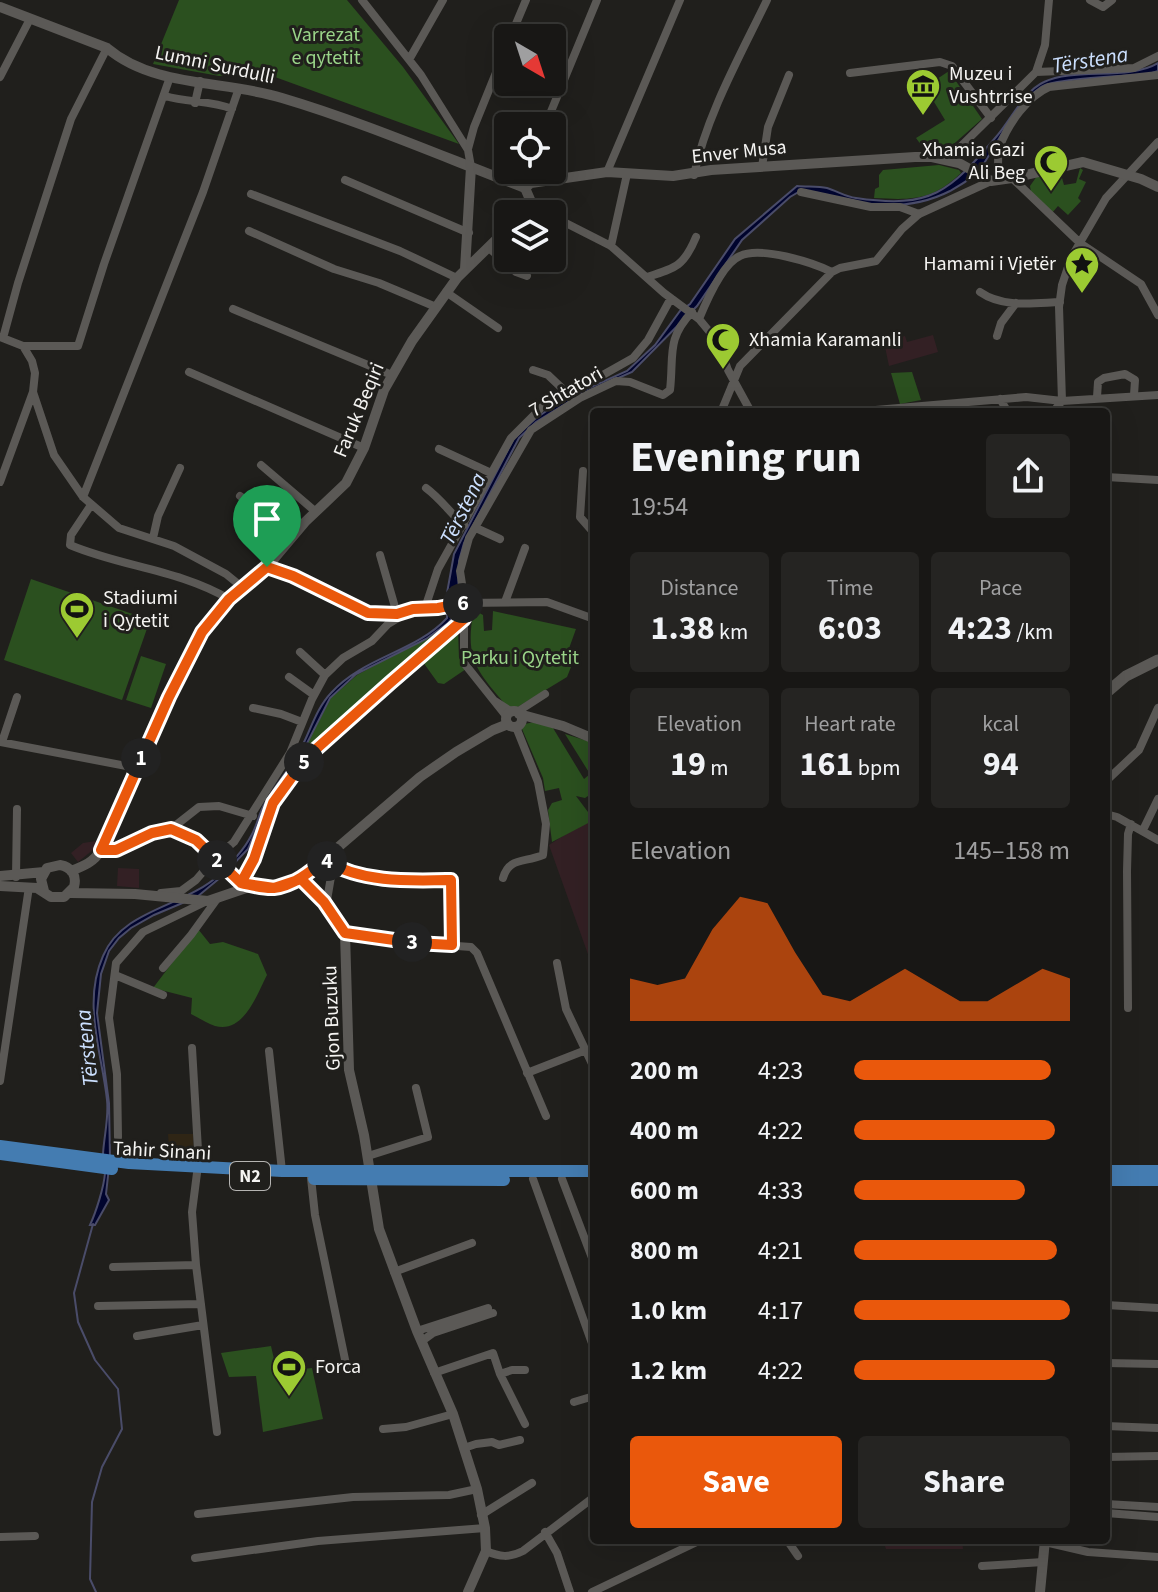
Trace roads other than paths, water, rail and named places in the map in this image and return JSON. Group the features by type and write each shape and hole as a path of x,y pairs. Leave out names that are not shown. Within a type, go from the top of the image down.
{"main road":[{"path":"1110,685 1158,660"},
{"name":"Tahir Sinani","path":"0,1146 87,1163"},
{"name":"Tahir Sinani","path":"0,1154 311,1178 370,1176"},
{"name":"Tahir Sinani","path":"198,1170 370,1176"},
{"name":"N2","path":"370,1176 590,1171"},
{"path":"1110,1171 1158,1171"},
{"name":"N2","path":"370,1176 590,1179"},
{"path":"1110,1180 1158,1180"}],"street":[{"path":"410,58 443,0"},
{"path":"516,24 526,0"},
{"path":"551,112 597,0"},
{"path":"607,172 680,0"},
{"path":"694,175 697,157 733,67 767,0"},
{"path":"947,160 1036,72 1045,45 1049,0"},
{"path":"1090,0 1103,7 1112,0"},
{"path":"367,2 410,58 468,150 471,167 465,269"},
{"name":"Lumni Surdulli","path":"0,7 107,48 121,60 170,77 281,97 528,185"},
{"path":"0,77 30,19"},
{"path":"107,48 71,119 1,337 23,346 78,346 170,77"},
{"path":"1036,72 1134,68 1158,56"},
{"path":"850,73 940,62 952,66 991,118"},
{"path":"991,178 1000,148 1013,122 1039,91 1049,87 1157,78 1148,62"},
{"path":"762,167 768,127 789,75"},
{"path":"468,150 494,78"},
{"path":"195,103 200,81"},
{"path":"83,497 203,192 239,88"},
{"path":"165,96 195,103 216,103 232,109"},
{"path":"1056,408 1062,401 1060,302 1071,258 1106,198 1158,142"},
{"name":"Enver Musa","path":"528,185 607,172 694,175 711,170 915,157 959,163 991,178"},
{"path":"722,408 740,366 759,344 832,272 876,261 902,229 919,214 991,178 1012,178 1083,162 1158,187"},
{"path":"611,246 627,174"},
{"path":"1012,178 1080,243 1141,284 1158,315"},
{"path":"345,180 469,238 478,253 486,250 516,272 527,276"},
{"path":"528,185 531,200"},
{"path":"801,192 871,207 900,207 919,214"},
{"path":"251,194 400,251 457,278"},
{"path":"566,223 611,246 671,298 696,315 718,342 749,408"},
{"path":"249,231 334,269 436,307"},
{"path":"647,277 678,267 689,254 696,237"},
{"name":"Faruk Beqiri","path":"71,871 86,865 101,850 202,632 229,599 267,567 293,534 346,483 364,448 378,403 392,375 446,292 494,242"},
{"path":"696,315 732,261 740,255 777,255 832,272"},
{"path":"446,292 498,328"},
{"path":"980,292 990,300 1060,302"},
{"path":"425,608 438,569 511,438 526,420 566,392 633,358 648,340 671,298"},
{"path":"997,336 1001,323 1016,303"},
{"path":"233,309 392,375"},
{"name":"7 Shtatori","path":"513,719 464,663 460,571 469,538 531,430 580,398 616,381 630,382 663,395 670,390 672,345 677,329 696,315"},
{"path":"0,482 33,392 35,373 23,346"},
{"path":"533,370 548,375 566,392"},
{"path":"189,372 364,448"},
{"path":"1097,397 1098,382 1125,374 1135,380 1134,395"},
{"path":"33,392 54,455 91,505 119,528 153,538 197,557 242,587"},
{"path":"920,408 1026,397 1062,401 1158,395"},
{"path":"1000,399 1006,408"},
{"path":"439,449 491,473"},
{"path":"261,465 316,512"},
{"path":"153,538 158,516 180,468"},
{"path":"583,471 580,517 590,528"},
{"path":"1110,477 1158,480"},
{"path":"426,488 442,500 464,525"},
{"path":"240,496 293,534"},
{"path":"91,505 71,535 70,545 155,569 212,589 229,599"},
{"path":"476,528 500,539"},
{"path":"505,602 525,548"},
{"path":"380,555 397,614"},
{"path":"267,567 293,576 368,613 397,614 463,603 547,602 590,618"},
{"path":"0,886 29,887 55,898 71,893 181,891 234,842 253,816 290,753 325,675 343,658 372,641 388,624 413,609"},
{"path":"238,881 254,859 273,803 297,770 315,750 464,619"},
{"path":"300,652 325,675"},
{"path":"289,677 314,695"},
{"path":"171,829 196,840 238,881 274,888 301,879 329,862 420,777 513,719 545,694"},
{"path":"17,697 1,742 137,768"},
{"path":"253,708 302,722"},
{"path":"1110,777 1139,750 1158,708"},
{"path":"513,719 563,726 590,737"},
{"path":"503,878 506,867 513,862 526,862 543,855 546,824 538,782 513,719"},
{"path":"1143,830 1158,799"},
{"path":"101,850 111,851 152,833 171,829 199,807 219,806 245,811 253,816"},
{"path":"16,877 17,809"},
{"path":"1110,816 1158,840"},
{"path":"1128,1008 1127,859 1131,824"},
{"path":"107,838 113,846 121,847"},
{"path":"326,906 329,862"},
{"path":"329,862 342,871 369,877 410,881 451,880 452,945"},
{"path":"0,876 16,877 44,872 51,866 60,865 71,871 75,881 71,893"},
{"path":"44,872 41,883 44,891"},
{"path":"301,879 345,933 471,947 477,953 546,1116"},
{"path":"118,1137 118,1089 109,1018 116,963 143,932 208,900 255,885"},
{"path":"0,1081 29,887"},
{"path":"135,894 208,900"},
{"path":"163,968 191,935 208,900"},
{"name":"Gjon Buzuku","path":"345,933 349,1070 368,1156 379,1229 434,1373 453,1414 477,1489 486,1551"},
{"path":"557,963 566,1009 590,1059"},
{"path":"115,975 163,995"},
{"path":"192,1048 198,1170 192,1212 217,1432"},
{"path":"527,1073 586,1050"},
{"path":"269,1051 282,1171"},
{"path":"368,1156 428,1137 416,1088"},
{"path":"311,1178 315,1215 347,1369"},
{"path":"533,1179 590,1338"},
{"path":"562,1179 590,1252"},
{"path":"394,1272 472,1243"},
{"path":"113,1267 196,1265"},
{"path":"98,1306 201,1304"},
{"path":"1110,1305 1158,1308"},
{"path":"420,1336 491,1311"},
{"path":"137,1336 203,1325"},
{"path":"434,1373 493,1353 525,1424"},
{"path":"1110,1363 1158,1364"},
{"path":"500,1374 525,1370"},
{"path":"574,1402 590,1397"},
{"path":"383,1429 406,1427 453,1414"},
{"path":"1110,1426 1158,1428"},
{"path":"464,1448 520,1440"},
{"path":"1110,1457 1158,1456"},
{"path":"481,1515 532,1483"},
{"path":"198,1514 353,1497 449,1495 477,1489"},
{"path":"468,1592 486,1551 499,1557 514,1555 590,1500"},
{"path":"1110,1504 1158,1507"},
{"path":"1110,1513 1158,1517"},
{"path":"195,1558 318,1541 485,1528"},
{"path":"545,1532 557,1553 570,1592"},
{"path":"0,1537 35,1536"},
{"path":"592,1592 693,1544"},
{"path":"790,1544 798,1556"},
{"path":"1040,1592 1045,1544"},
{"path":"1057,1544 1088,1552 1158,1557"},
{"path":"982,1566 1043,1562"}],"water":[{"path":"1158,63 1158,71 1149,74 1075,79 1041,87 1016,113 976,173 932,199 876,205 802,190 790,197 742,240 697,306 632,372 582,394 536,422 519,438 464,543 459,561 458,610 448,623 426,639 356,674 330,698 301,755 267,805 248,849 197,897 131,928 109,951 101,974 97,1013 109,1103 110,1158 106,1194 109,1200 95,1225 90,1225 105,1173 103,1154 107,1100 94,1010 97,974 103,956 112,940 125,928 206,885 237,856 331,693 358,671 420,639 447,618 447,593 454,554 514,438 562,400 627,371 655,345 680,311 690,304 735,239 797,186 824,187 852,197 882,201 921,198 937,192 965,171 996,137 1024,99 1044,82 1070,75 1132,71"}],"waterway":[{"name":"Tërstena","path":"93,1224 74,1293 78,1322 95,1360 118,1389 122,1429 102,1467 92,1502 90,1579 96,1592"}],"place":[{"name":"Muzeu i Vushtrrise","path":"923,117"},
{"name":"Xhamia Gazi Ali Beg","path":"1051,193"},
{"name":"Hamami i Vjetër","path":"1082,295"},
{"name":"Xhamia Karamanli","path":"723,371"},
{"name":"Stadiumi i Qytetit","path":"77,640"},
{"name":"Forca","path":"289,1398"}],"park label":[{"name":"Varrezat e qytetit","path":"326,46"},
{"name":"Parku i Qytetit","path":"520,658"}]}
